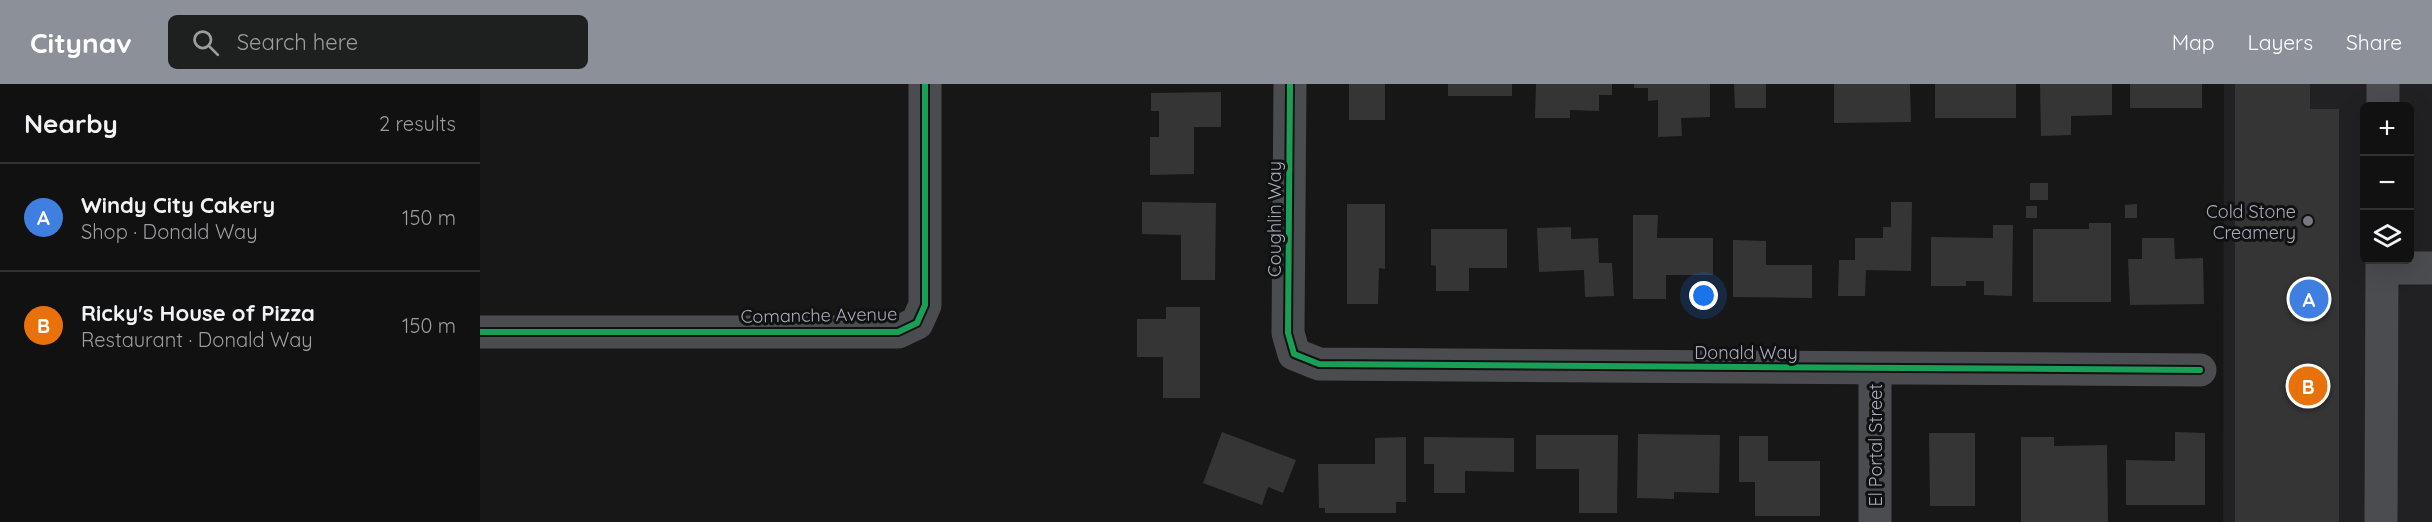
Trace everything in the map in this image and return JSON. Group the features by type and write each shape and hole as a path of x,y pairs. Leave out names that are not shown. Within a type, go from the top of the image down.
{"street":[{"name":"Comanche Avenue","path":"480,332 898,332 917,323 925,305 925,84"},
{"name":"Coughlin Way","path":"1290,84 1288,333 1294,354"},
{"path":"2383,84 2383,102"},
{"path":"2381,522 2382,264 2432,268"},
{"name":"Donald Way","path":"1294,354 1319,364 2200,370"},
{"name":"El Portal Street","path":"1875,368 1875,522"}],"shaded area":[{"path":"2224,84 2432,84 2432,522 2223,522"}],"building":[{"path":"1349,84 1385,84 1385,120 1349,120"},
{"path":"1448,84 1512,84 1512,96 1448,96"},
{"path":"1536,84 1612,84 1612,95 1599,95 1599,111 1570,110 1570,118 1535,118"},
{"path":"1634,84 1710,84 1710,117 1681,118 1682,136 1658,137 1658,100 1648,101 1648,88 1634,88"},
{"path":"1734,84 1766,84 1766,108 1735,108"},
{"path":"1834,84 1910,84 1911,122 1834,123"},
{"path":"1935,84 2016,84 2016,118 1935,118"},
{"path":"2040,84 2112,84 2112,115 2071,116 2071,135 2041,136"},
{"path":"2130,84 2202,84 2202,108 2130,108"},
{"path":"2235,84 2310,84 2310,109 2339,109 2339,522 2235,522"},
{"path":"1221,92 1221,127 1194,127 1194,174 1150,175 1150,137 1159,137 1159,111 1151,111 1151,93"},
{"path":"2030,183 2048,183 2048,200 2030,200"},
{"path":"1142,202 1216,203 1215,280 1181,280 1181,235 1142,234"},
{"path":"1891,202 1912,202 1911,271 1866,270 1865,296 1838,296 1839,260 1855,260 1855,238 1883,238 1883,227 1891,227"},
{"path":"1347,204 1385,204 1385,269 1379,268 1378,304 1347,304"},
{"path":"2137,204 2137,218 2125,218 2125,205"},
{"path":"2026,206 2037,206 2037,218 2026,218"},
{"path":"1633,215 1658,215 1657,238 1713,238 1713,275 1666,275 1666,299 1633,299"},
{"path":"2089,223 2111,223 2111,302 2033,302 2033,229 2089,229"},
{"path":"1993,225 2013,225 2012,296 1984,295 1984,281 1966,281 1966,286 1931,286 1931,237 1993,238"},
{"path":"1571,227 1571,239 1598,238 1599,263 1612,263 1614,296 1585,297 1584,270 1539,272 1537,228"},
{"path":"1431,229 1507,229 1507,268 1469,268 1469,291 1436,291 1436,266 1431,265"},
{"path":"2142,238 2174,238 2175,259 2203,258 2204,304 2130,305 2128,259 2142,259"},
{"path":"1733,240 1766,241 1766,265 1812,265 1812,298 1733,297"},
{"path":"1166,307 1200,307 1200,398 1163,398 1163,357 1137,357 1137,319 1166,319"},
{"path":"1222,432 1296,460 1283,493 1268,487 1262,505 1203,483"},
{"path":"2175,432 2205,433 2205,505 2126,505 2126,460 2175,461"},
{"path":"1929,433 1975,433 1975,506 1930,506"},
{"path":"1638,434 1720,435 1719,493 1674,492 1674,499 1637,498"},
{"path":"1536,435 1618,435 1617,513 1579,513 1579,469 1536,469"},
{"path":"1739,436 1768,436 1768,461 1820,461 1820,516 1755,516 1755,482 1739,482"},
{"path":"1406,437 1406,502 1396,502 1396,513 1325,513 1325,508 1319,508 1318,464 1375,464 1375,438"},
{"path":"1424,437 1514,438 1514,472 1465,471 1465,493 1434,493 1434,464 1424,464"},
{"path":"2021,437 2054,437 2054,446 2107,445 2108,522 2021,522"}],"cycle path":[{"path":"480,332 898,332 917,323 925,305 925,84"},
{"path":"1290,84 1288,333 1294,354 1319,364 2200,370"}],"place":[{"name":"Cold Stone Creamery","path":"2308,221"},
{"name":"Windy City Cakery","path":"2309,299"},
{"name":"Ricky's House of Pizza","path":"2308,386"}]}
